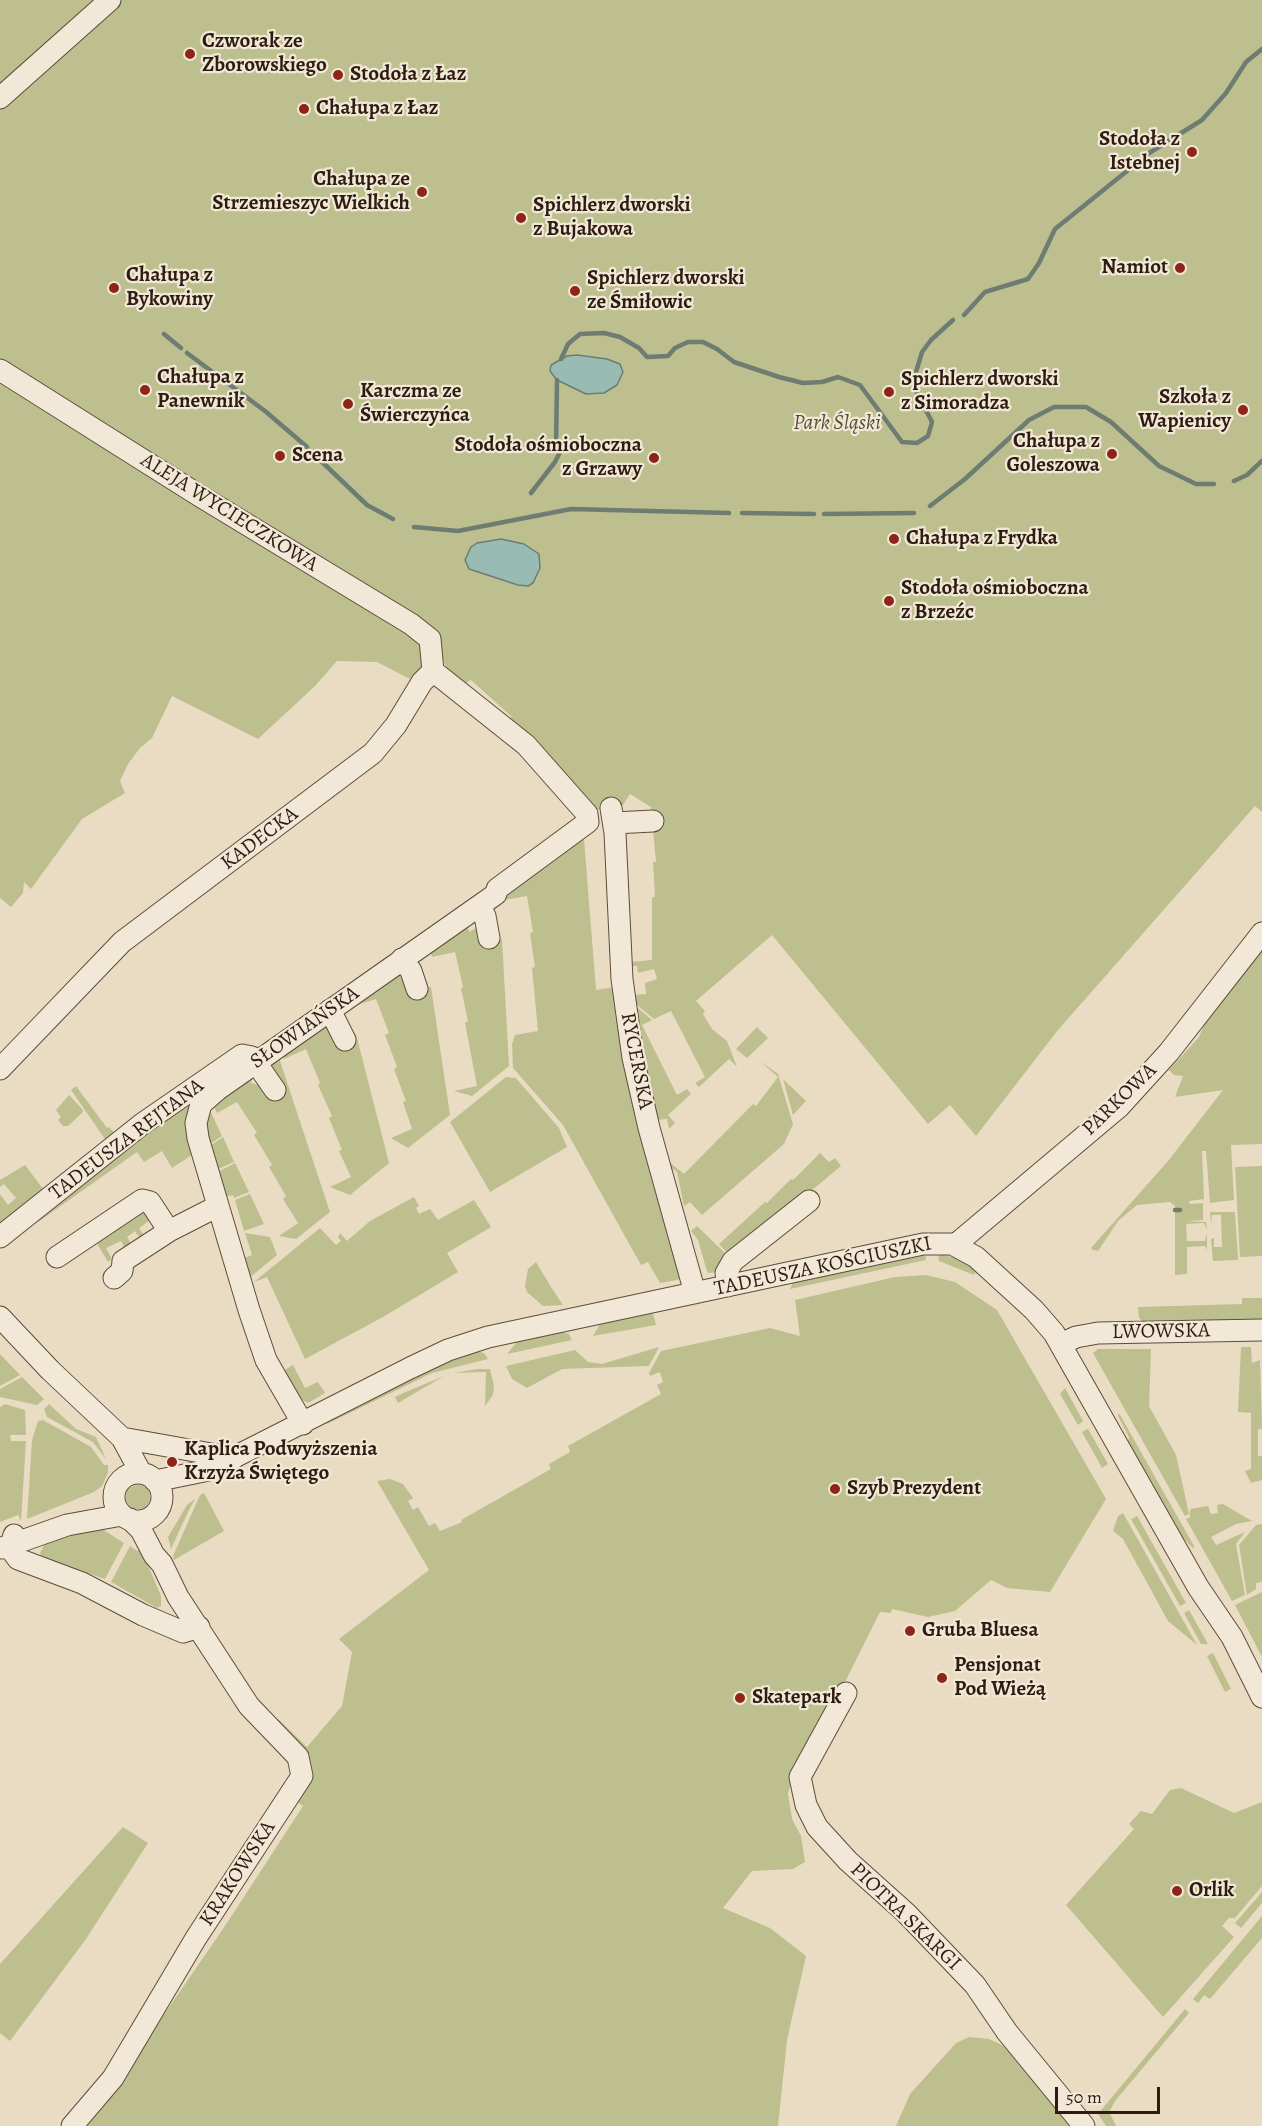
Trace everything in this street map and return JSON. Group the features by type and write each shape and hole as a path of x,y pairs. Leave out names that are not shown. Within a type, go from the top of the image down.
{"street":[{"path":"7,92 110,0"},
{"name":"ALEJA WYCIECZKOWA","path":"0,370 411,624 430,639 433,670"},
{"name":"SŁOWIAŃSKA","path":"303,1424 264,1355 198,1138 199,1109 209,1095 478,906 582,828 589,819 547,765 514,735 433,670"},
{"name":"KADECKA","path":"0,1069 123,942 373,753 396,725 422,682 433,670"},
{"name":"RYCERSKA","path":"653,821 612,816 622,979 633,1058 649,1128 695,1293"},
{"path":"478,906 485,916 489,938"},
{"name":"PARKOWA","path":"955,1245 1119,1107 1169,1052 1262,933"},
{"path":"402,960 411,971 417,989"},
{"path":"330,1010 345,1040"},
{"name":"TADEUSZA REJTANA","path":"0,1237 188,1091 242,1055 252,1057 256,1062"},
{"path":"256,1062 275,1090"},
{"path":"57,1257 142,1200 150,1202 169,1231"},
{"path":"728,1286 726,1273 730,1264 809,1200"},
{"path":"114,1278 122,1271 123,1261 169,1231 218,1206"},
{"name":"TADEUSZA KOŚCIUSZKI","path":"148,1477 209,1470 448,1350 488,1337 923,1244 955,1245 976,1257 1035,1310 1061,1344 1192,1576 1235,1643 1262,1697"},
{"path":"0,1317 114,1432 161,1495 159,1507 142,1520 126,1517 67,1525 6,1543"},
{"name":"LWOWSKA","path":"1061,1344 1076,1337 1098,1333 1262,1330"},
{"path":"114,1432 234,1458"},
{"path":"114,1432 118,1460 114,1502 126,1517"},
{"name":"TADEUSZA KOŚCIUSZKI","path":"159,1507 198,1481 209,1470"},
{"path":"6,1543 106,1500 133,1473 148,1477"},
{"name":"KRAKOWSKA","path":"159,1507 156,1522 164,1552 162,1563"},
{"name":"KRAKOWSKA","path":"72,2126 113,2078 196,1938 302,1776 298,1757 249,1706 178,1597 162,1563 154,1556 141,1530 126,1517"},
{"path":"6,1543 14,1557 82,1583 142,1616 183,1632 199,1627"},
{"name":"PIOTRA SKARGI","path":"846,1693 800,1776 806,1805 817,1827 848,1861 906,1913 975,1985 1007,2032 1083,2126"}],"green space":[{"name":"Park Śląski","path":"0,0 1262,0 1262,812 1255,806 1058,1030 976,1136 950,1105 928,1124 772,935 696,1001 705,1011 703,1014 712,1029 727,1041 737,1067 729,1059 699,1087 695,1083 705,1077 671,1011 654,1019 631,1000 630,995 646,994 645,983 657,979 654,969 638,973 637,966 627,966 630,962 652,960 652,897 655,897 653,862 656,862 651,807 630,794 623,805 607,805 593,813 502,721 512,717 471,680 460,687 452,679 437,647 0,365"},
{"path":"0,376 428,646 419,673 410,679 377,662 337,661 315,686 258,739 172,696 152,738 140,748 128,764 120,781 125,793 82,819 31,889 24,882 23,893 11,907 0,898"},
{"path":"584,839 596,990 614,987 683,1279 660,1283 648,1262 641,1265 563,1125 513,1068 512,1044 515,1035 538,1031 532,968 535,967 530,933 533,932 527,896 503,900 500,892 567,845"},
{"path":"465,924 470,932 477,927 483,943 502,939 509,1066 472,1096 454,1091 477,1086 465,1023 468,1021 461,988 463,987 455,952 432,957 430,948"},
{"path":"1262,948 1262,1144 1231,1145 1234,1200 1210,1203 1206,1151 1202,1151 1204,1199 1189,1201 1190,1204 1203,1203 1203,1220 1186,1221 1206,1222 1207,1230 1204,1223 1186,1224 1187,1241 1205,1241 1207,1233 1207,1250 1205,1246 1187,1247 1187,1274 1175,1275 1175,1206 1170,1202 1137,1205 1118,1221 1098,1251 1093,1250 1091,1248 1168,1161 1223,1090 1175,1097 1183,1076 1174,1075 1169,1070 1199,1037 1205,1022"},
{"path":"396,972 403,974 400,977 406,983 421,988 431,987 450,1115 408,1148 391,1138 412,1129 403,1102 406,1101 394,1069 397,1067 385,1035 389,1033 376,999 354,1006"},
{"path":"631,1002 652,1020 642,1025 677,1095 687,1089 691,1094 668,1115 675,1123 669,1129 667,1119 657,1120"},
{"path":"323,1023 348,1037 356,1034 389,1163 350,1195 330,1187 351,1177 339,1151 342,1150 329,1118 332,1116 318,1085 320,1083 306,1049 284,1059 282,1052"},
{"path":"757,1027 768,1038 747,1058 736,1049"},
{"path":"278,1055 330,1212 296,1239 279,1236 298,1223 283,1199 286,1196 269,1167 272,1165 254,1135 257,1133 237,1102 217,1113 212,1102 252,1076 251,1083 259,1085"},
{"path":"760,1061 778,1074 793,1124 784,1144 702,1215 690,1202 684,1206 677,1172 669,1166 668,1161 684,1174 753,1104 756,1106 778,1077"},
{"path":"506,1077 516,1078 559,1128 567,1147 490,1192 450,1122"},
{"path":"783,1079 806,1101 793,1115"},
{"path":"216,1082 195,1153 172,1168 162,1151 144,1162 137,1152 38,1222 35,1217"},
{"path":"76,1086 107,1128 109,1127 114,1132 122,1126 125,1130 109,1142 105,1139 71,1090"},
{"path":"69,1095 83,1110 68,1126 63,1126 58,1120 61,1117 56,1110"},
{"path":"208,1106 222,1136 207,1146 205,1140"},
{"path":"223,1137 234,1162 214,1171 207,1148"},
{"path":"820,1153 829,1162 835,1158 841,1166 731,1257 719,1244 791,1179 793,1180"},
{"path":"235,1163 249,1192 234,1198 233,1195 222,1198 214,1174"},
{"path":"25,1165 44,1190 0,1233 0,1194 8,1205 16,1198 4,1184 0,1187 0,1180"},
{"path":"1262,1166 1262,1256 1240,1257 1235,1167"},
{"path":"250,1194 264,1224 244,1231 235,1200"},
{"path":"414,1197 419,1206 416,1208 419,1214 430,1209 438,1220 474,1200 491,1227 447,1253 458,1272 383,1317 305,1359 267,1277 254,1282 320,1228 336,1245 341,1241 338,1237 340,1233 347,1241 370,1221"},
{"path":"140,1212 148,1214 155,1230 149,1221 139,1228 145,1237 141,1240 135,1231 127,1237 132,1246 126,1250 121,1241 106,1248 112,1259 108,1262 94,1239"},
{"path":"1210,1212 1235,1212 1238,1260 1213,1261 1211,1239 1214,1238 1214,1247 1222,1247 1221,1215 1212,1215 1211,1224"},
{"path":"697,1226 730,1258 718,1272 708,1273 698,1240 691,1231"},
{"path":"245,1233 270,1237 277,1255 249,1278 240,1260 252,1255"},
{"path":"938,1253 965,1261 977,1270 974,1275 939,1261"},
{"path":"925,1254 926,1260 790,1289 793,1282"},
{"path":"536,1262 563,1305 543,1306 527,1292 525,1286 528,1269"},
{"path":"926,1275 955,1282 997,1310 1106,1499 1050,1592 1007,1588 991,1580 955,1611 928,1617 892,1609 891,1613 880,1612 841,1690 794,1771 788,1794 792,1819 801,1836 805,1862 793,1869 752,1871 723,1908 770,1928 806,1956 787,2040 778,2126 84,2126 105,2100 223,1929 303,1806 295,1800 308,1777 274,1724 278,1719 307,1747 342,1706 352,1652 339,1639 429,1570 377,1481 390,1479 403,1484 413,1498 408,1501 413,1510 418,1507 429,1526 435,1523 440,1531 462,1522 461,1520 551,1469 549,1464 570,1452 568,1446 661,1394 657,1385 663,1382 660,1372 650,1376 649,1373 661,1351 770,1328 800,1336 795,1300 895,1277"},
{"path":"1242,1298 1262,1298 1262,1319 1143,1322 1139,1318 1138,1307 1242,1304"},
{"path":"653,1313 656,1325 593,1336 600,1324"},
{"path":"562,1332 569,1334 572,1340 507,1354 518,1341"},
{"path":"659,1347 649,1366 562,1369 527,1388 512,1379 506,1366 575,1350 588,1362 602,1364"},
{"path":"1241,1347 1251,1347 1252,1363 1260,1360 1262,1428 1258,1430 1258,1456 1262,1456 1262,1480 1251,1483 1245,1471 1251,1469 1251,1413 1238,1412"},
{"path":"1098,1349 1151,1349 1149,1406 1176,1455 1189,1514 1185,1516 1093,1353"},
{"path":"476,1351 484,1353 488,1359 432,1373 327,1424 327,1420 434,1366"},
{"path":"0,1354 20,1375 0,1386"},
{"path":"293,1365 305,1388 318,1382 325,1393 308,1403 300,1399 283,1371"},
{"path":"490,1369 494,1386 493,1395 485,1406 486,1372 453,1373"},
{"path":"444,1376 398,1403 395,1397"},
{"path":"22,1377 44,1399 37,1405 0,1397 0,1389"},
{"path":"1065,1388 1083,1421 1078,1425 1060,1394"},
{"path":"5,1404 25,1410 26,1435 10,1435 11,1441 26,1441 21,1521 18,1515 0,1522 0,1407"},
{"path":"49,1404 76,1429 96,1437 106,1459 93,1442 47,1417 44,1409"},
{"path":"1119,1413 1194,1549 1174,1529 1127,1444 1129,1437 1118,1416"},
{"path":"43,1420 91,1447 104,1465 108,1465 108,1473 102,1486 94,1492 27,1519 32,1440 38,1421"},
{"path":"1088,1429 1108,1464 1102,1468 1082,1432"},
{"path":"138,1485 147,1488 150,1497 147,1506 138,1509 129,1506 126,1497 129,1488"},
{"path":"204,1493 224,1531 174,1560 173,1556 200,1495"},
{"path":"195,1499 171,1549 168,1537 187,1505"},
{"path":"1223,1504 1252,1521 1236,1524 1211,1537 1216,1545 1245,1532 1236,1544 1245,1595 1232,1601 1186,1519 1190,1517 1190,1509 1208,1506 1211,1514 1218,1513 1217,1505"},
{"path":"1123,1513 1197,1645 1168,1621 1123,1539 1113,1531 1118,1516"},
{"path":"1137,1516 1186,1603 1180,1606 1131,1519"},
{"path":"1262,1524 1262,1582 1256,1583 1256,1589 1247,1595 1239,1545 1256,1525"},
{"path":"101,1525 102,1529 124,1543 105,1579 42,1557 40,1553 45,1543 69,1533"},
{"path":"130,1546 137,1551 141,1549 161,1596 161,1606 157,1608 111,1582"},
{"path":"1262,1592 1262,1657 1235,1605"},
{"path":"1189,1610 1208,1644 1201,1644 1184,1613"},
{"path":"1213,1653 1231,1689 1225,1692 1207,1656"},
{"path":"1181,1788 1234,1813 1262,1802 1262,1886 1235,1918 1229,1918 1222,1926 1234,1937 1163,2017 1066,1905 1134,1829 1129,1824 1141,1811 1152,1814 1170,1790"},
{"path":"123,1827 148,1843 86,1939 10,2041 0,2033 0,1964"},
{"path":"1262,1892 1262,1903 1241,1928 1235,1923"},
{"path":"1262,1916 1262,1938 1210,1999 1204,1995 1198,2003 1193,1999"},
{"path":"1185,2009 1189,2013 1115,2101 1109,2112 1116,2126 1106,2126 1098,2114"},
{"path":"969,2037 989,2039 1008,2048 1073,2126 896,2126 910,2094 956,2043"}],"water":[{"path":"567,356 607,359 620,364 623,372 617,385 604,393 586,394 557,380 550,371 551,365"},
{"path":"501,539 524,544 539,554 540,568 533,583 528,586 518,585 469,569 465,560 471,547 477,543"}],"waterway":[{"path":"1146,155 1202,120 1226,93 1246,62 1262,49"},
{"path":"964,315 985,292 1028,279 1039,263 1055,229 1132,167"},
{"path":"561,359 568,344 580,334 604,333 620,337 639,348 647,357 668,356 675,348 688,342 703,342 734,362 779,377 803,383 822,382 838,377 860,385 902,442 917,443 928,436 932,422 916,391 916,372 922,352 931,340 953,320"},
{"path":"164,334 181,348"},
{"path":"187,353 265,411 307,447"},
{"path":"531,493 560,452 556,447 557,380"},
{"path":"930,506 965,479 1029,420 1054,407 1086,407 1111,422 1159,466 1196,484 1214,484"},
{"path":"320,460 367,505 393,519"},
{"path":"1234,481 1247,475 1262,461"},
{"path":"414,527 458,531 571,509 729,513"},
{"path":"742,513 814,514"},
{"path":"824,514 914,513"},
{"path":"1175,1210 1180,1210"}],"place":[{"name":"Czworak ze Zborowskiego","path":"190,54"},
{"name":"Stodoła z Łaz","path":"338,75"},
{"name":"Chałupa z Łaz","path":"304,109"},
{"name":"Stodoła z Istebnej","path":"1192,152"},
{"name":"Chałupa ze Strzemieszyc Wielkich","path":"422,192"},
{"name":"Spichlerz dworski z Bujakowa","path":"521,218"},
{"name":"Namiot","path":"1180,268"},
{"name":"Chałupa z Bykowiny","path":"114,288"},
{"name":"Spichlerz dworski ze Śmiłowic","path":"575,291"},
{"name":"Chałupa z Panewnik","path":"145,390"},
{"name":"Spichlerz dworski z Simoradza","path":"889,392"},
{"name":"Karczma ze Świerczyńca","path":"348,404"},
{"name":"Szkoła z Wapienicy","path":"1243,410"},
{"name":"Chałupa z Goleszowa","path":"1112,454"},
{"name":"Scena","path":"280,456"},
{"name":"Stodoła ośmioboczna z Grzawy","path":"654,458"},
{"name":"Chałupa z Frydka","path":"894,539"},
{"name":"Stodoła ośmioboczna z Brzeźc","path":"889,601"},
{"name":"Kaplica Podwyższenia Krzyża Świętego","path":"172,1462"},
{"name":"Szyb Prezydent","path":"835,1489"},
{"name":"Gruba Bluesa","path":"910,1631"},
{"name":"Pensjonat Pod Wieżą","path":"942,1678"},
{"name":"Skatepark","path":"740,1698"},
{"name":"Orlik","path":"1177,1891"}]}
